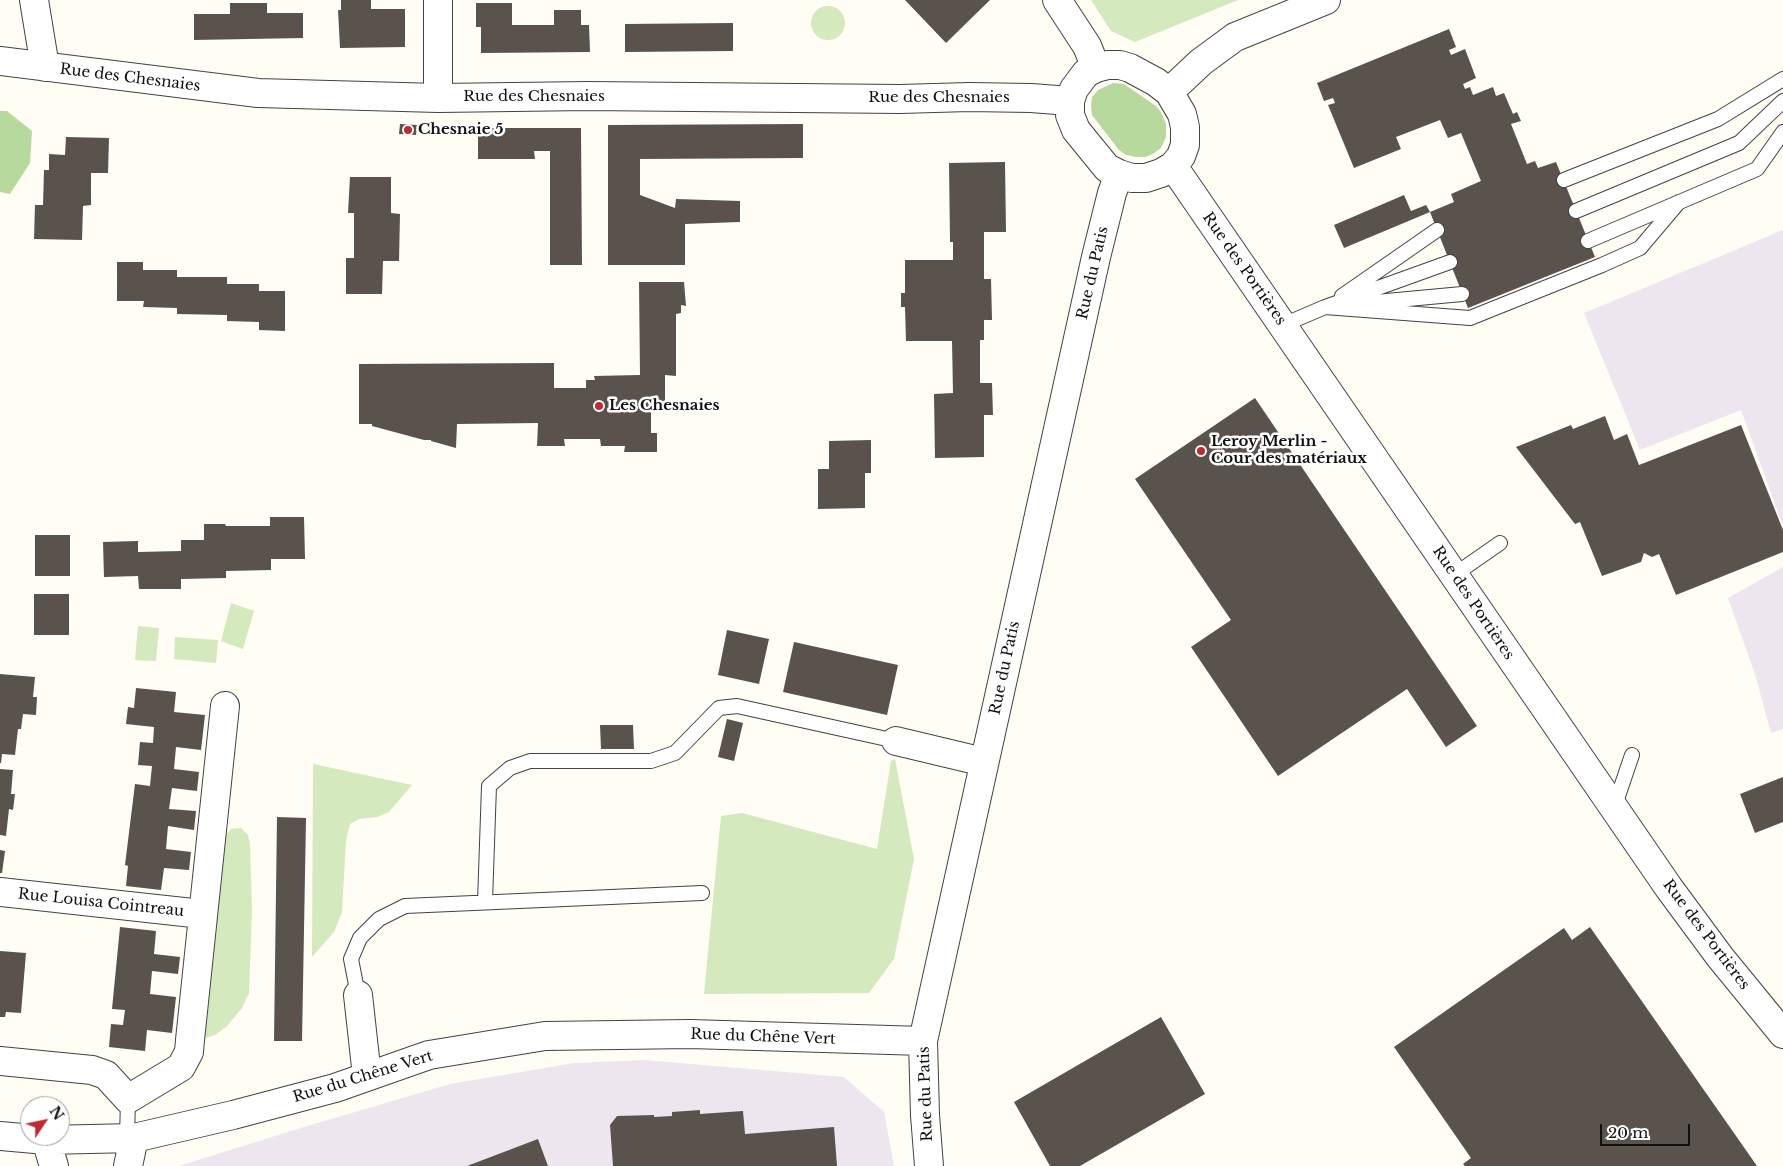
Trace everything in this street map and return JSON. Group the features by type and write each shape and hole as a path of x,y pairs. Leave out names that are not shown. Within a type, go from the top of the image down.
{"street":[{"path":"34,0 45,67"},
{"path":"438,0 438,98"},
{"path":"1057,0 1087,46 1096,68"},
{"path":"1169,92 1201,62 1235,37 1326,0"},
{"name":"Rue des Chesnaies","path":"0,61 258,93 438,98 969,97 1070,101"},
{"path":"1120,65 1150,78 1169,92 1182,114 1185,127 1185,145 1182,156 1173,166 1146,178 1132,178 1107,168 1076,130 1070,115 1070,101 1074,89 1086,73 1096,68 1120,65"},
{"name":"Rue des Portières","path":"1173,166 1669,888 1720,957 1783,1034"},
{"name":"Rue du Patis","path":"929,1166 924,1115 924,1041 1096,257 1112,193 1119,174"},
{"path":"0,1061 92,1070 106,1076 128,1099 181,1067 189,1052 225,706"},
{"path":"896,741 984,762"},
{"name":"Rue Louisa Cointreau","path":"0,892 202,914"},
{"path":"358,995 367,1076"},
{"name":"Rue du Chêne Vert","path":"70,1139 130,1138 335,1088 429,1055 544,1036 690,1034 924,1041"},
{"name":"Rue du Chêne Vert","path":"0,1136 20,1138"},
{"path":"128,1166 130,1138"},
{"path":"48,1146 54,1166"}],"lane":[{"path":"1564,180 1718,118 1783,79"},
{"path":"1576,211 1739,143 1783,101"},
{"path":"1588,241 1757,169 1783,132"},
{"path":"1325,307 1470,318 1640,248 1679,202"},
{"path":"1325,307 1437,230"},
{"path":"1283,325 1325,307 1450,262"},
{"path":"1325,307 1462,294"},
{"path":"1454,575 1500,543"},
{"path":"485,902 489,786 510,768 530,761 651,761 675,753 719,708 737,706 896,741"},
{"path":"1614,808 1632,756"},
{"path":"358,995 351,959 360,938 379,919 405,906 702,893"},
{"path":"128,1099 130,1138"}],"shaded area":[{"path":"1783,230 1783,526 1741,410 1640,450 1584,313"},
{"path":"1783,567 1783,729 1771,733 1755,674 1728,598"},
{"path":"644,1060 844,1077 884,1112 894,1166 179,1166 450,1084 574,1063"}],"green space":[{"path":"1091,0 1238,0 1135,42 1111,31"},
{"path":"828,6 840,11 845,23 840,35 828,40 816,35 811,23 816,11"},
{"path":"1113,83 1124,84 1156,106 1161,112 1166,124 1166,137 1161,148 1153,154 1145,157 1126,155 1119,150 1092,115 1092,97 1098,90"},
{"path":"0,111 7,111 32,131 30,163 10,194 0,192"},
{"path":"231,603 254,611 243,649 221,641"},
{"path":"138,626 159,628 156,661 135,660"},
{"path":"175,637 218,640 216,663 174,659"},
{"path":"895,759 914,859 894,959 869,993 704,994 721,816 742,813 877,849 891,761"},
{"path":"313,764 412,785 389,812 377,817 359,819 350,824 346,840 342,912 334,932 312,957"},
{"path":"241,828 248,835 250,844 252,909 249,993 242,1008 227,1026 215,1035 202,1039 224,837 231,829"}],"building":[{"path":"341,0 371,0 371,9 405,9 405,47 340,48 338,10 341,10"},
{"path":"905,0 990,0 946,43"},
{"path":"230,3 267,3 267,13 303,13 303,38 194,40 194,14 230,14"},
{"path":"476,3 512,3 512,25 554,25 554,10 581,10 581,25 589,25 590,52 481,53 481,27 476,27"},
{"path":"733,23 733,51 625,52 625,24"},
{"path":"1449,29 1456,47 1449,50 1451,55 1465,49 1476,78 1463,84 1465,89 1470,87 1473,95 1493,87 1496,96 1504,93 1513,114 1517,112 1521,121 1511,124 1527,164 1535,161 1538,168 1556,162 1595,257 1468,308 1430,212 1454,202 1451,194 1481,181 1461,133 1448,138 1440,120 1396,137 1401,149 1354,168 1328,105 1335,103 1333,98 1324,101 1317,83"},
{"name":"Chesnaie 5","path":"400,124 417,125 416,135 399,134"},
{"path":"803,124 803,158 640,159 640,195 675,208 676,199 740,201 740,222 685,224 685,265 608,265 608,125"},
{"path":"478,128 581,128 582,265 550,265 550,151 534,151 535,159 478,159"},
{"path":"66,137 109,138 108,173 91,173 91,205 83,206 82,240 34,239 35,205 43,205 44,170 49,170 49,154 65,155"},
{"path":"1005,162 1006,232 984,232 984,279 991,279 992,320 984,320 984,340 980,340 980,383 992,383 993,415 984,415 984,457 935,458 934,394 953,393 952,341 906,341 905,307 901,307 901,293 905,293 905,260 953,260 953,242 950,242 949,163"},
{"path":"350,177 391,177 391,213 400,214 399,261 383,261 382,294 346,294 346,258 354,258 354,213 348,213"},
{"path":"1404,195 1411,211 1426,205 1430,212 1344,248 1334,225"},
{"path":"117,262 143,262 143,270 177,270 177,277 227,277 227,284 259,284 259,291 285,291 285,331 259,330 259,322 227,321 227,315 177,314 177,308 143,307 144,301 117,301"},
{"path":"639,282 684,282 686,306 681,305 681,313 676,314 676,376 665,375 665,407 651,407 651,433 657,433 657,452 624,452 625,446 601,446 600,439 564,439 565,446 537,446 538,423 457,424 456,448 372,426 372,424 359,424 359,364 554,363 554,388 586,388 586,380 595,380 594,376 640,375"},
{"path":"1255,398 1477,726 1446,747 1407,689 1278,776 1191,647 1231,620 1135,479"},
{"path":"1605,416 1614,440 1627,434 1639,465 1741,425 1783,530 1783,552 1676,595 1659,554 1652,557 1644,553 1641,562 1602,576 1580,522 1575,524 1516,447 1571,425 1573,429"},
{"path":"871,440 871,473 865,473 865,508 818,509 818,469 829,469 829,441"},
{"path":"270,517 304,517 305,559 271,559 271,570 226,571 226,578 181,579 181,589 139,589 138,576 104,577 103,542 138,541 138,552 181,551 181,540 204,540 204,524 270,526"},
{"path":"35,535 70,535 70,576 35,576"},
{"path":"34,594 69,594 69,635 34,635"},
{"path":"727,630 769,639 759,684 718,675"},
{"path":"794,642 898,665 887,715 783,692"},
{"path":"0,674 35,677 33,697 37,697 36,715 23,714 21,729 18,729 15,755 2,754 1,763 0,763"},
{"path":"136,688 176,692 174,712 205,715 201,750 176,747 174,769 199,772 197,791 172,788 169,809 196,811 194,830 168,826 166,849 191,852 189,870 164,868 161,890 126,886 128,866 125,865 135,784 150,786 152,766 138,765 140,742 153,743 154,727 126,724 128,707 134,708"},
{"path":"727,719 743,723 734,761 718,757"},
{"path":"600,725 633,725 634,749 601,749"},
{"path":"0,769 13,770 11,794 15,794 13,810 9,809 6,836 0,835"},
{"path":"1783,777 1783,822 1755,833 1740,794"},
{"path":"277,817 306,818 302,1041 274,1041"},
{"path":"0,850 5,851 2,873 0,873"},
{"path":"120,927 156,931 154,954 180,957 178,974 152,971 150,994 176,997 172,1033 147,1030 145,1051 109,1047 111,1024 123,1025 125,1010 112,1009"},
{"path":"1590,927 1757,1166 1465,1166 1463,1164 1471,1158 1394,1047 1564,928 1572,940"},
{"path":"0,951 26,953 21,1013 6,1012 5,1017 0,1017"},
{"path":"1161,1017 1205,1094 1080,1166 1050,1166 1014,1102"},
{"path":"700,1110 700,1114 743,1111 745,1134 834,1127 837,1166 613,1166 610,1125 617,1116 672,1116 672,1112"},
{"path":"538,1139 548,1166 467,1166"}],"place":[{"name":"Chesnaie 5","path":"408,130"},
{"name":"Les Chesnaies","path":"599,406"},
{"name":"Leroy Merlin - Cour des matériaux","path":"1201,451"}]}
